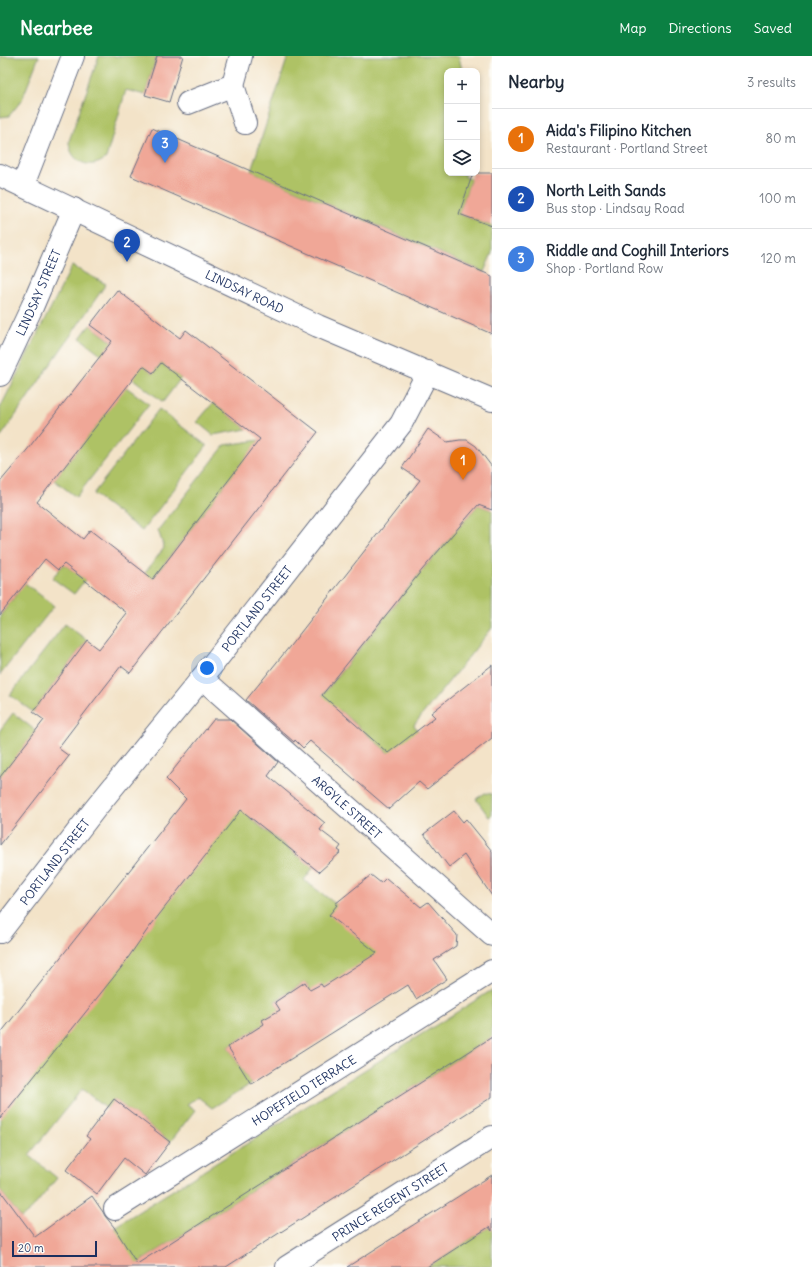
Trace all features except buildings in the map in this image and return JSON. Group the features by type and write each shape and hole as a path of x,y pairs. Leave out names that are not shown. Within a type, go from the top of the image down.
{"street":[{"path":"23,186 73,56"},
{"path":"242,56 233,85 245,123"},
{"path":"188,104 233,85"},
{"name":"LINDSAY ROAD","path":"0,175 318,326 492,400"},
{"name":"LINDSAY STREET","path":"0,375 32,307 74,209"},
{"name":"PORTLAND STREET","path":"0,932 95,809 202,678 401,424 428,372"},
{"name":"ARGYLE STREET","path":"202,678 492,935"},
{"name":"HOPEFIELD TERRACE","path":"114,1209 492,971"},
{"name":"PRINCE REGENT STREET","path":"288,1267 492,1137"}],"green space":[{"path":"0,56 39,56 22,100 9,116 0,117"},
{"path":"99,56 157,56 145,95 126,90 106,158 100,162 87,164 76,159 70,148 69,141"},
{"path":"288,56 459,56 461,68 444,68 444,176 465,176 471,179 459,214 492,226 492,253 484,272 251,171"},
{"path":"72,266 106,284 0,438 0,408"},
{"path":"90,325 153,373 161,363 181,378 163,402 80,338"},
{"path":"126,387 149,404 76,497 54,480"},
{"path":"213,403 247,429 213,435 197,422"},
{"path":"159,409 207,446 142,531 93,494"},
{"path":"260,440 147,586 144,574 164,548 158,530 225,445"},
{"path":"478,505 492,510 492,628 414,725 420,734 401,764 339,710 314,706 419,574"},
{"path":"64,564 85,580 74,594 52,578"},
{"path":"25,583 54,606 0,675 0,616"},
{"path":"65,624 87,640 33,712 10,695"},
{"path":"13,713 36,731 0,778 0,730"},
{"path":"277,784 250,818 313,868 304,880 337,905 419,945 323,987 310,990 305,982 275,1001 280,1010 263,1020 264,1024 228,1047 251,1084 212,1108 198,1097 187,1104 195,1110 170,1142 114,1099 107,1109 82,1089 29,1155 57,1178 32,1209 21,1218 0,1190 0,1118 244,805"},
{"path":"485,793 492,794 492,815 489,817 476,799"},
{"path":"492,990 492,1037 132,1267 70,1267 116,1230 114,1227"},
{"path":"492,1225 492,1267 427,1267"}],"place":[{"name":"Riddle and Coghill Interiors","path":"165,163"},
{"name":"North Leith Sands","path":"127,262"},
{"name":"Aida's Filipino Kitchen","path":"463,480"}]}
